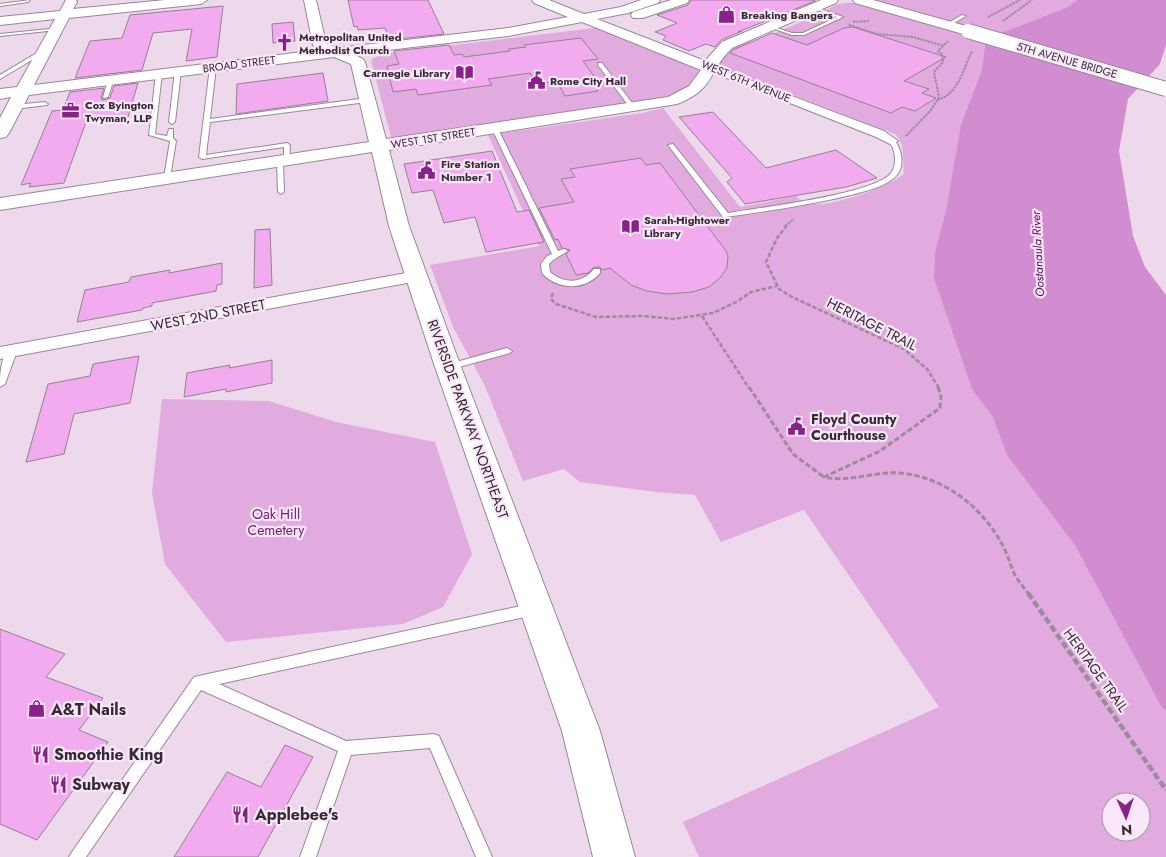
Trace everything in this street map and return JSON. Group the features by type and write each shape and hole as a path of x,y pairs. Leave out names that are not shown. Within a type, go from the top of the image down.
{"street":[{"path":"0,133 72,0"},
{"path":"0,21 21,13 64,14 140,3 201,0"},
{"name":"RIVERSIDE PARKWAY NORTHEAST","path":"310,0 320,45 358,62 398,226 581,731 614,857"},
{"name":"WEST 6TH AVENUE","path":"538,0 880,134 892,141"},
{"name":"BROAD STREET","path":"508,32 624,10 654,0"},
{"name":"BROAD STREET","path":"0,94 159,73 508,32 600,24 623,20 682,0"},
{"name":"WEST 1ST STREET","path":"0,204 670,101 692,93 700,86 722,49 743,37 832,0"},
{"name":"5TH AVENUE BRIDGE","path":"859,0 947,25 965,26 1166,89"},
{"path":"674,53 692,54 716,44 743,37"},
{"name":"WEST 2ND STREET","path":"6,352 416,276"}],"lane":[{"path":"0,5 28,1"},
{"path":"21,13 28,1"},
{"path":"768,26 792,34 804,34 836,21 841,17 814,7"},
{"path":"0,35 57,29"},
{"path":"0,77 46,50"},
{"path":"600,64 633,108"},
{"path":"213,67 202,157 287,145 281,192"},
{"path":"172,122 178,71"},
{"path":"159,73 152,135 170,138"},
{"path":"105,97 110,79"},
{"path":"206,121 367,100"},
{"path":"14,107 45,104"},
{"path":"495,129 560,253 548,260 545,269 551,277 561,282 574,283 586,281 597,271"},
{"path":"167,178 173,146 173,141 170,138 171,130"},
{"path":"671,145 726,215 847,194 882,183 892,176 896,170 898,153 897,146 892,141"},
{"path":"448,367 507,351"},
{"path":"0,384 6,352"},
{"path":"77,857 198,682 537,609"},
{"path":"198,682 346,748 434,741 484,857"},
{"path":"308,857 346,748"}],"path":[{"path":"905,144 904,137 930,110 939,97 934,72 943,62 942,54 938,51 965,26 1020,0"},
{"path":"836,21 877,34 914,37 944,46"},
{"path":"561,282 553,293 551,299 553,302 588,316 644,316 674,319 702,316 726,307 751,292 777,286 766,262 771,246 787,224 799,216"},
{"name":"HERITAGE TRAIL","path":"777,286 792,297 904,349 915,356 924,366 941,396 940,408 912,429 880,450 824,477"},
{"path":"702,316 794,454 824,477"},
{"name":"HERITAGE TRAIL","path":"824,477 836,481 878,473 901,472 937,481 961,494 981,513 1001,541 1015,575 1166,790"}],"green space":[{"name":"Floyd County Courthouse","path":"856,0 1152,0 1033,117 1166,502 1166,857 699,857 683,822 939,707 804,510 721,542 695,495 580,482 564,469 523,481 485,386 453,327 430,265 539,246 488,135 642,113 663,108 740,207 796,196 802,201 811,204 838,201 884,185 904,174 901,142 895,134 719,66 727,50 741,43 756,41 844,3 853,3"},
{"name":"Rome City Hall","path":"600,28 701,68 701,71 687,89 665,98 393,139 391,137 371,61 373,58 388,53"},
{"name":"Oak Hill Cemetery","path":"162,399 269,401 336,422 435,442 472,554 443,607 403,624 226,642 165,564 152,493"}],"water":[{"name":"Oostanaula River","path":"1078,0 1166,0 1166,45 1160,64 1128,99 1119,151 1133,236 1145,267 1166,295 1166,711 1161,706 1075,545 1007,455 993,417 972,389 934,278 935,253 946,211 961,125 982,70 986,39 1066,8"}],"building":[{"path":"348,0 428,0 444,34 390,40 385,28 358,30 357,26 354,27"},
{"path":"691,0 815,1 738,32 742,31 721,40 715,47 706,44 689,51 663,40 666,36 655,32 677,23 657,15 688,5"},
{"path":"223,6 217,57 186,61 192,29 153,33 142,70 75,78 90,41 122,38 130,15"},
{"path":"293,22 295,41 273,43 272,24"},
{"path":"853,27 946,57 904,81 929,89 922,93 936,98 915,111 902,107 891,113 730,53 772,33 807,45 844,28"},
{"path":"581,38 598,59 583,61 594,76 588,77 598,91 565,96 557,82 536,83 530,73 488,79 492,85 418,95 416,89 393,92 387,66 399,64 394,51 449,45 454,55 462,54 464,57 510,51 509,49 526,47 524,45"},
{"path":"323,73 328,101 236,114 237,84"},
{"path":"138,83 128,117 86,122 64,183 29,187 31,183 21,185 52,111 63,110 70,92 104,88 101,98 103,100 110,98 114,86"},
{"path":"713,112 766,168 836,150 877,178 846,187 745,204 727,182 732,178 679,117"},
{"path":"492,151 517,212 529,210 544,242 486,252 475,217 444,223 433,190 412,193 404,164"},
{"name":"Sarah-Hightower Library","path":"641,158 646,165 660,163 726,251 728,256 727,268 720,278 709,287 692,292 667,294 647,291 631,285 610,268 602,270 600,267 594,267 588,273 576,275 566,254 570,250 562,248 558,239 555,240 539,208 574,202 561,179 575,177 570,169"},
{"path":"270,229 272,285 254,288 255,230"},
{"path":"222,263 222,284 217,285 216,291 152,303 152,306 142,310 77,322 85,290 129,282 131,277 170,270 169,273"},
{"path":"139,356 130,403 74,414 64,454 26,462 48,384 90,376 93,364"},
{"path":"272,360 272,383 226,392 226,389 184,397 187,373"},
{"path":"0,629 65,654 46,677 103,698 79,730 108,742 37,840 0,824"},
{"name":"Applebee's","path":"285,745 313,757 258,857 174,857 227,772 261,787"}],"place":[{"name":"Breaking Bangers","path":"727,15"},
{"name":"Metropolitan United Methodist Church","path":"285,43"},
{"name":"Carnegie Library","path":"464,73"},
{"name":"Rome City Hall","path":"536,81"},
{"name":"Cox Byington Twyman, LLP","path":"71,111"},
{"name":"Fire Station Number 1","path":"427,170"},
{"name":"Sarah-Hightower Library","path":"630,226"},
{"name":"Floyd County Courthouse","path":"797,427"},
{"name":"A&T Nails","path":"37,709"},
{"name":"Smoothie King","path":"40,754"},
{"name":"Subway","path":"58,784"},
{"name":"Applebee's","path":"241,814"}]}
